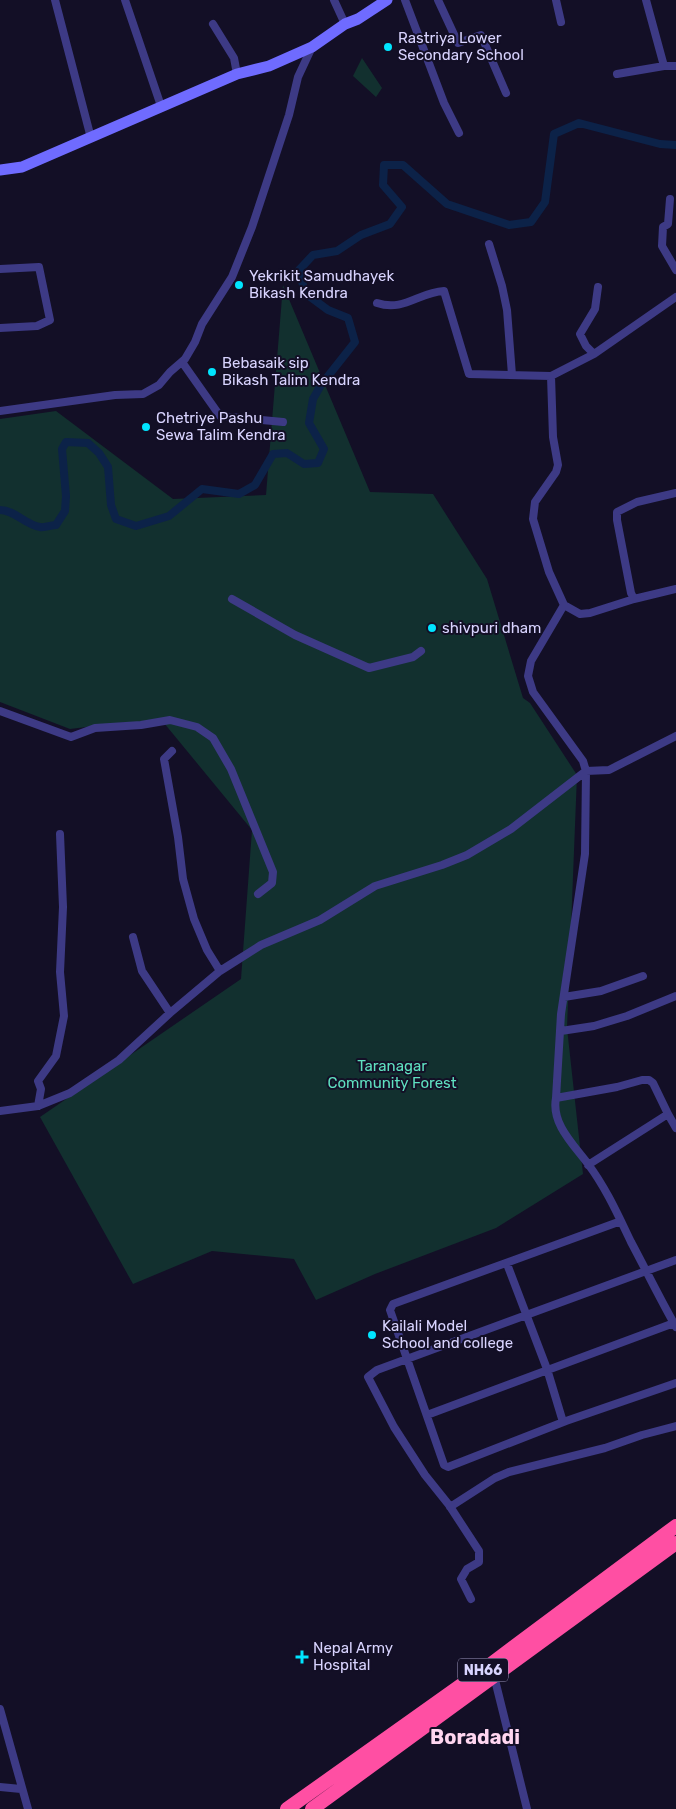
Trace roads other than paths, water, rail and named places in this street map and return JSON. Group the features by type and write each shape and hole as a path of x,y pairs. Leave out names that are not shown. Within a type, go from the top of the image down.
{"highway":[{"name":"NH66","path":"287,1809 491,1664 676,1526"},
{"name":"NH66","path":"312,1809 676,1543"}],"street":[{"path":"54,0 91,138"},
{"path":"125,0 161,106"},
{"path":"334,0 345,24"},
{"path":"0,170 22,167 237,74 269,66 312,46 345,24 358,19 387,0"},
{"path":"405,0 444,103 459,133"},
{"path":"438,0 458,43 481,35 506,93"},
{"path":"556,0 561,22"},
{"path":"646,0 664,66"},
{"path":"213,24 234,58 237,74"},
{"path":"0,411 115,395 143,394 160,385 182,362 195,342 202,324 232,278 273,168 289,116 298,77 312,46"},
{"path":"617,74 664,66 676,66"},
{"path":"670,199 668,224 663,226 662,246 676,270"},
{"path":"488,244 502,286 512,375"},
{"path":"0,269 39,267 50,320 37,326 0,328"},
{"path":"594,354 586,346 580,334 595,309 598,287"},
{"path":"377,303 394,306 408,303 435,291 444,291 469,374 551,376 594,354 676,297"},
{"path":"182,362 220,416 283,422"},
{"path":"551,376 553,437 558,465 556,472 535,502 533,519 549,572 564,605 580,614 590,613 634,599 676,589"},
{"path":"634,599 631,593 617,520 618,512 637,502 676,493"},
{"path":"232,599 295,635 368,668 412,657 421,651"},
{"path":"427,1415 547,1369 675,1325 621,1221 588,1164 571,1145 556,1117 554,1108 564,998 585,854 586,770 583,761 533,692 528,676 531,661 564,605"},
{"path":"0,711 71,737 95,728 141,725 170,720 197,727 213,738 231,769 273,872 272,883 258,894"},
{"path":"0,1111 38,1106 70,1093 119,1060 170,1013 220,971 261,945 320,920 375,886 467,855 511,829 586,770 609,770 676,736"},
{"path":"172,751 164,759 174,811 183,878 194,919 207,950 220,971"},
{"path":"38,1106 41,1089 38,1081 56,1056 64,1016 60,972 64,907 60,834"},
{"path":"133,937 142,971 170,1013"},
{"path":"564,998 601,991 643,976"},
{"path":"560,1031 594,1026 627,1016 676,996"},
{"path":"556,1098 649,1080 653,1083 676,1128"},
{"path":"588,1164 668,1114"},
{"path":"621,1221 393,1304 390,1310 444,1465 448,1466 563,1422 676,1383"},
{"path":"471,1599 461,1579 467,1570 480,1562 479,1551 450,1507 425,1475 394,1427 368,1378 377,1370 676,1260"},
{"path":"507,1264 547,1369 563,1422"},
{"path":"450,1507 495,1478 509,1472 604,1448 676,1426"},
{"path":"494,1676 527,1809"},
{"path":"0,1709 28,1809"},
{"path":"0,1787 21,1789"}],"waterway":[{"path":"0,510 10,512 35,526 56,525 65,511 66,496 62,449 66,442 88,443 99,453 108,467 111,505 116,519 136,526 169,516 202,489 239,494 255,485 273,454 287,453 304,464 318,463 324,449 309,423 313,399 321,385 355,342 348,318 328,310 305,293 299,270 313,255 337,251 361,235 390,224 402,207 383,185 384,165 403,165 447,204 509,225 531,222 545,202 554,134 579,123 660,144 676,145"}],"place":[{"name":"Rastriya Lower Secondary School","path":"388,47"},
{"name":"Yekrikit Samudhayek Bikash Kendra","path":"239,285"},
{"name":"Bebasaik sip Bikash Talim Kendra","path":"212,372"},
{"name":"Chetriye Pashu Sewa Talim Kendra","path":"146,427"},
{"name":"shivpuri dham","path":"432,628"},
{"name":"Kailali Model School and college","path":"372,1335"},
{"name":"Nepal Army Hospital","path":"302,1657"}],"district":[{"name":"Boradadi","path":"475,1737"}],"park label":[{"name":"Taranagar Community Forest","path":"392,1074"}]}
